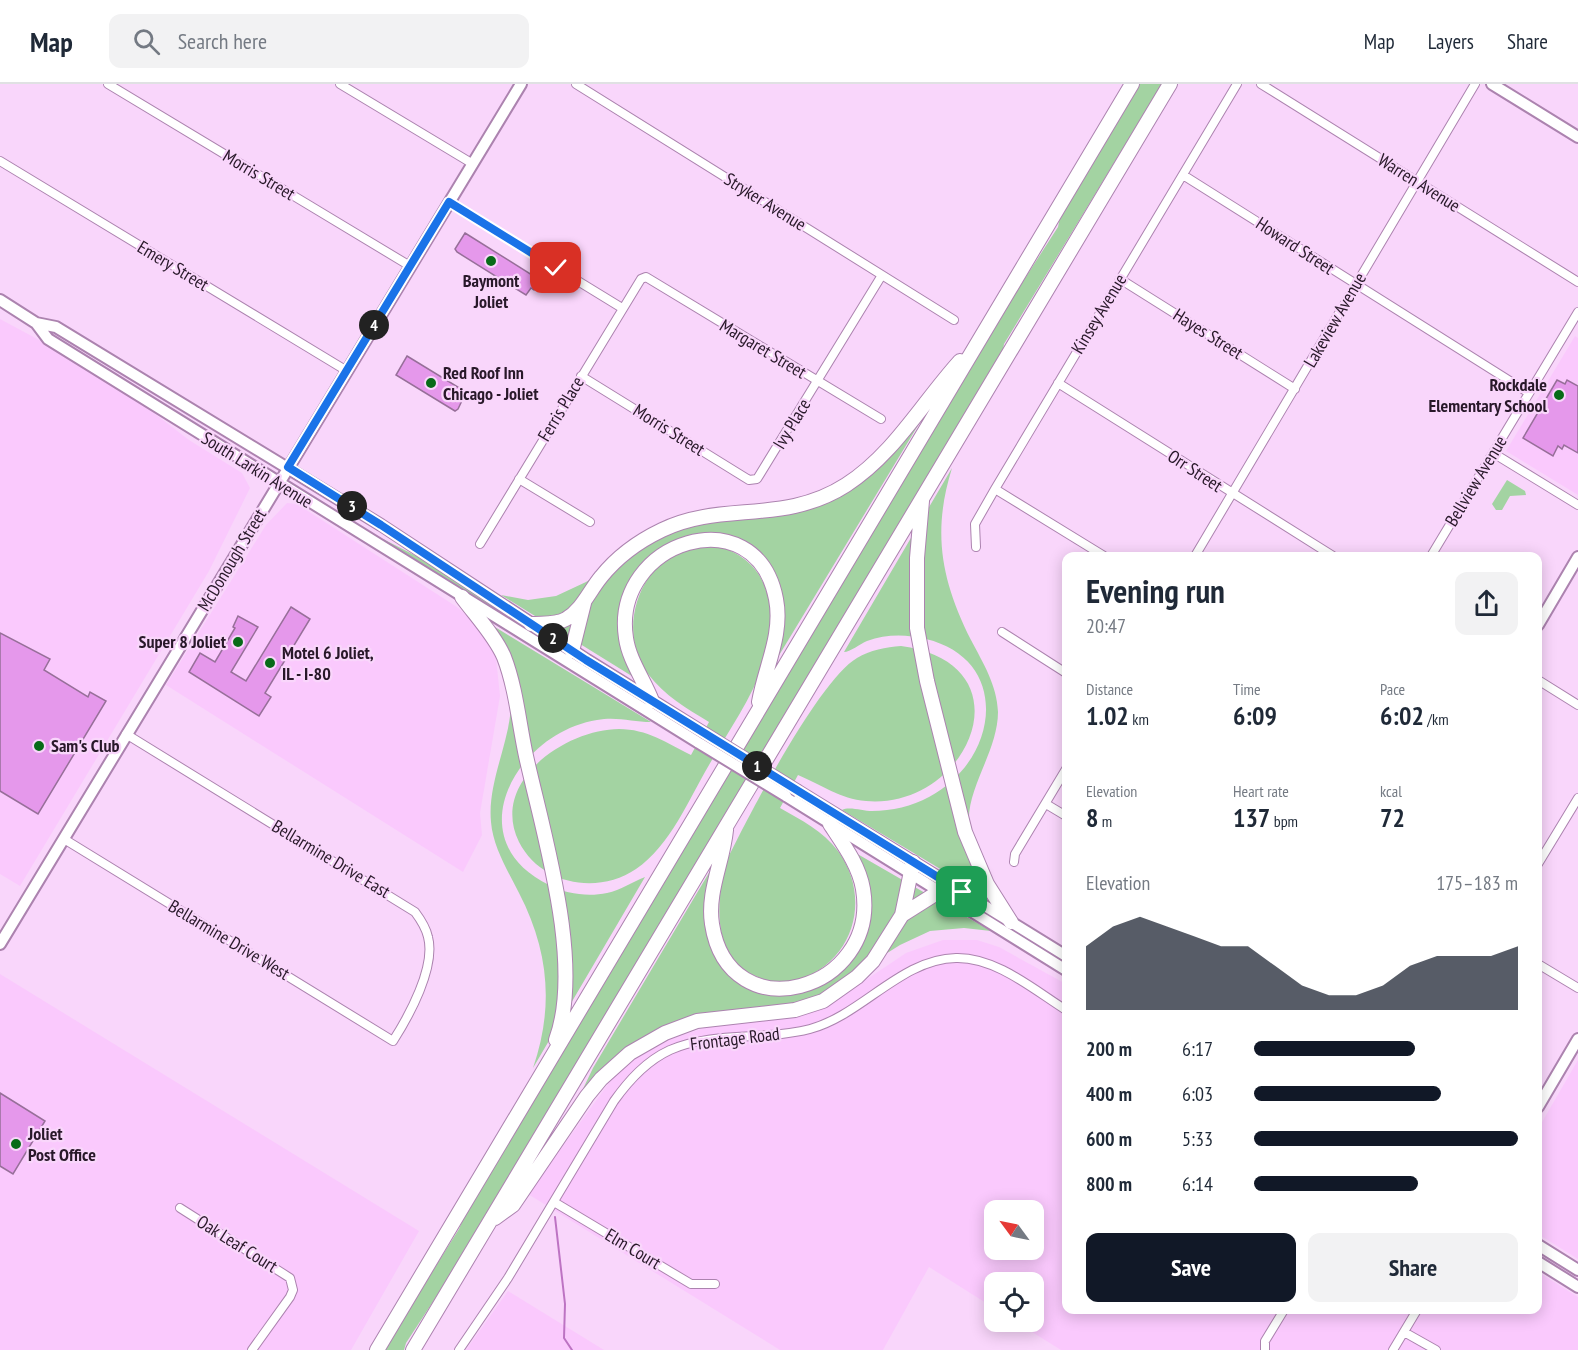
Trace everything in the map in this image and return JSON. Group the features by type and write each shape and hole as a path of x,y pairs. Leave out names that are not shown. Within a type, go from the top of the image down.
{"highway":[{"path":"376,1350 1132,84"},
{"path":"413,1350 1170,84"},
{"path":"531,624 562,621 584,601 618,558 673,525 707,516 759,513 794,507 845,486 891,447 928,397 981,337"},
{"path":"922,500 917,558 917,628 927,681 965,832 987,884 1011,922"},
{"path":"652,701 630,654 626,638 627,606 632,591 651,564 672,548 696,540 718,540 739,547 757,560 772,585 776,599 778,617 774,650 756,712"},
{"path":"462,597 504,658 552,867 562,930 564,993 559,1032 548,1063"},
{"path":"573,651 584,601"},
{"path":"726,826 724,850 712,897 715,935 723,956 739,974 758,986 779,990 804,986 824,977 842,962 858,937 863,920 863,888 850,856 830,824"},
{"path":"490,1221 513,1205 586,1096 601,1078 630,1053 664,1033 697,1021 795,1010 823,1001 857,977 873,961 902,915 912,868"},
{"path":"902,915 940,891"}],"main road":[{"name":"McDonough Street","path":"0,944 521,84"},
{"path":"1491,84 1578,137"},
{"name":"South Larkin Avenue","path":"0,300 36,323 48,339 462,597 701,738 798,791 912,868 940,891 1062,967"},
{"name":"South Larkin Avenue","path":"36,323 56,327 288,467 652,701 701,738 830,824 1011,922 1062,954"},
{"path":"1542,618 1578,557"},
{"path":"1542,1100 1578,1039"},
{"path":"1542,1248 1578,1270"},
{"path":"1542,1264 1578,1287"}],"street":[{"name":"Morris Street","path":"108,84 410,266"},
{"path":"340,84 472,164"},
{"name":"Stryker Avenue","path":"576,84 954,320"},
{"name":"Kinsey Avenue","path":"976,547 975,524 1237,84"},
{"name":"Warren Avenue","path":"1261,84 1578,282"},
{"name":"Lakeview Avenue","path":"1197,552 1475,84"},
{"name":"Emery Street","path":"0,161 346,371"},
{"name":"Howard Street","path":"1184,175 1529,393"},
{"path":"449,202 621,308"},
{"name":"Ivy Place","path":"757,479 882,275"},
{"name":"Ferris Place","path":"480,544 621,308 638,282 646,277"},
{"name":"Margaret Street","path":"646,277 881,419"},
{"name":"Hayes Street","path":"1120,279 1295,389"},
{"name":"Bellview Avenue","path":"1433,552 1529,393 1574,327 1578,312"},
{"name":"Morris Street","path":"581,376 749,480 757,479"},
{"name":"Orr Street","path":"1058,383 1326,552"},
{"path":"1493,453 1578,505"},
{"path":"519,479 590,522"},
{"path":"995,489 1097,552"},
{"path":"1002,632 1062,670"},
{"path":"1542,682 1578,705"},
{"name":"Bellarmine Drive East","path":"126,734 415,912 429,938 429,958 414,1004 393,1041"},
{"path":"1014,862 1016,854 1062,775"},
{"path":"1542,857 1578,798"},
{"path":"1046,804 1062,814"},
{"name":"Bellarmine Drive West","path":"64,839 393,1041"},
{"name":"Frontage Road","path":"459,1350 554,1202 625,1085 655,1058 681,1045 707,1040 810,1029 836,1018 915,970 930,963 955,958 975,960 995,966 1062,1008"},
{"path":"1542,966 1578,988"},
{"name":"Elm Court","path":"554,1202 691,1284 715,1284"},
{"name":"Oak Leaf Court","path":"180,1208 283,1273 292,1282 290,1297 252,1350"},
{"path":"1265,1350 1265,1341 1282,1314"},
{"path":"1393,1350 1415,1314"},
{"path":"1404,1332 1436,1350"}],"shaded area":[{"path":"0,319 54,348 146,407 189,440 242,473 250,488 209,571 20,886 0,874"},
{"name":"Rockdale Elementary School","path":"1575,336 1578,338 1578,495 1506,451"},
{"path":"287,503 297,504 457,607 486,637 496,658 500,696 480,813 482,835 463,872 166,685 266,525"},
{"path":"943,940 977,940 999,947 1062,982 1062,1314 1542,1314 1542,1274 1578,1297 1578,1350 1061,1350 1032,1332 1044,1332 1044,1272 984,1272 984,1302 929,1267 883,1350 780,1350 528,1194 614,1076 635,1057 656,1044 710,1026 805,1015 824,1008 906,953"},
{"path":"0,974 419,1231 351,1350 0,1350"},
{"path":"1578,1060 1578,1259 1542,1236 1542,1122"},
{"path":"508,1291 604,1350 466,1350"}],"green space":[{"path":"1140,84 1162,84 1004,344 1003,350 453,1271 406,1343 404,1350 383,1350 459,1229 466,1211 991,331 1058,227 1060,217"},
{"path":"928,409 775,662 774,578 717,535 685,537 673,542 653,559 626,596 635,678 501,595 528,600 556,596 586,582 669,532 700,523 771,517 829,500"},
{"path":"952,468 942,513 943,556 953,597 992,683 998,712 993,740 973,796 969,822 986,880 987,897 842,810 848,808 887,810 929,797 952,780 970,760 981,736 986,712 983,688 973,667 954,650 926,639 896,636 867,641 844,652"},
{"path":"1507,480 1525,491 1526,495 1510,496 1502,510 1496,510 1492,504"},
{"path":"383,539 430,563 540,636 539,638 382,542"},
{"path":"718,546 748,562 759,574 766,590 771,613 770,636 757,681 678,821 659,848 648,859 636,869 605,882 588,883 556,876 541,868 529,857 519,842 513,820 515,799 524,779 538,763 557,749 577,738 599,731 619,729 639,731 691,755 709,722 669,695 648,674 638,657 634,638 634,619 638,600 646,582 657,567 673,555 691,547"},
{"path":"495,627 651,722 604,719 568,729 542,745 522,766 508,790 502,816 506,842 521,866 549,885 570,893 600,894 617,890 645,877 533,1068 540,1045 546,1001 542,958 529,915 498,850 491,822 493,790 511,712 510,688 493,630"},
{"path":"901,646 941,658 965,679 974,705 971,734 956,761 933,783 902,798 857,800 839,795 798,775 780,808 819,832 838,851 849,870 854,889 855,909 851,928 843,945 831,961 814,973 785,982 758,977 743,969 732,957 725,943 719,911 726,862 785,752 823,693 841,671 857,658 878,649"},
{"path":"854,852 991,931 964,928 930,931 900,945 809,1002 697,1017 581,1093 593,1068 713,866 712,941 769,993 792,994 814,988 837,973 864,932"}],"building":[{"name":"Baymont Joliet","path":"465,233 540,280 534,290 531,288 526,295 457,252 455,249"},
{"name":"Red Roof Inn Chicago - Joliet","path":"407,356 466,392 458,409 455,411 396,375"},
{"name":"Rockdale Elementary School","path":"1557,380 1565,384 1567,380 1578,386 1578,453 1564,445 1562,449 1558,446 1553,456 1523,438"},
{"name":"Motel 6 Joliet, IL - I-80","path":"291,607 310,619 265,693 271,697 259,716 189,672 200,653 215,662 235,628 233,627 238,616 258,627 231,672 246,681"},
{"name":"Sam's Club","path":"0,633 50,659 44,670 88,697 90,692 106,701 38,814 0,791"},
{"name":"Joliet Post Office","path":"0,1093 45,1121 13,1174 0,1166"}],"waterway":[{"path":"555,1217 565,1304 564,1338 572,1350"}],"place":[{"name":"Baymont Joliet","path":"491,261"},
{"name":"Red Roof Inn Chicago - Joliet","path":"431,383"},
{"name":"Rockdale Elementary School","path":"1559,395"},
{"name":"Super 8 Joliet","path":"238,642"},
{"name":"Motel 6 Joliet, IL - I-80","path":"270,663"},
{"name":"Sam's Club","path":"39,746"},
{"name":"Joliet Post Office","path":"16,1144"}],"route":[{"path":"556,268 449,202 288,467 381,525 586,660 962,892"}]}
